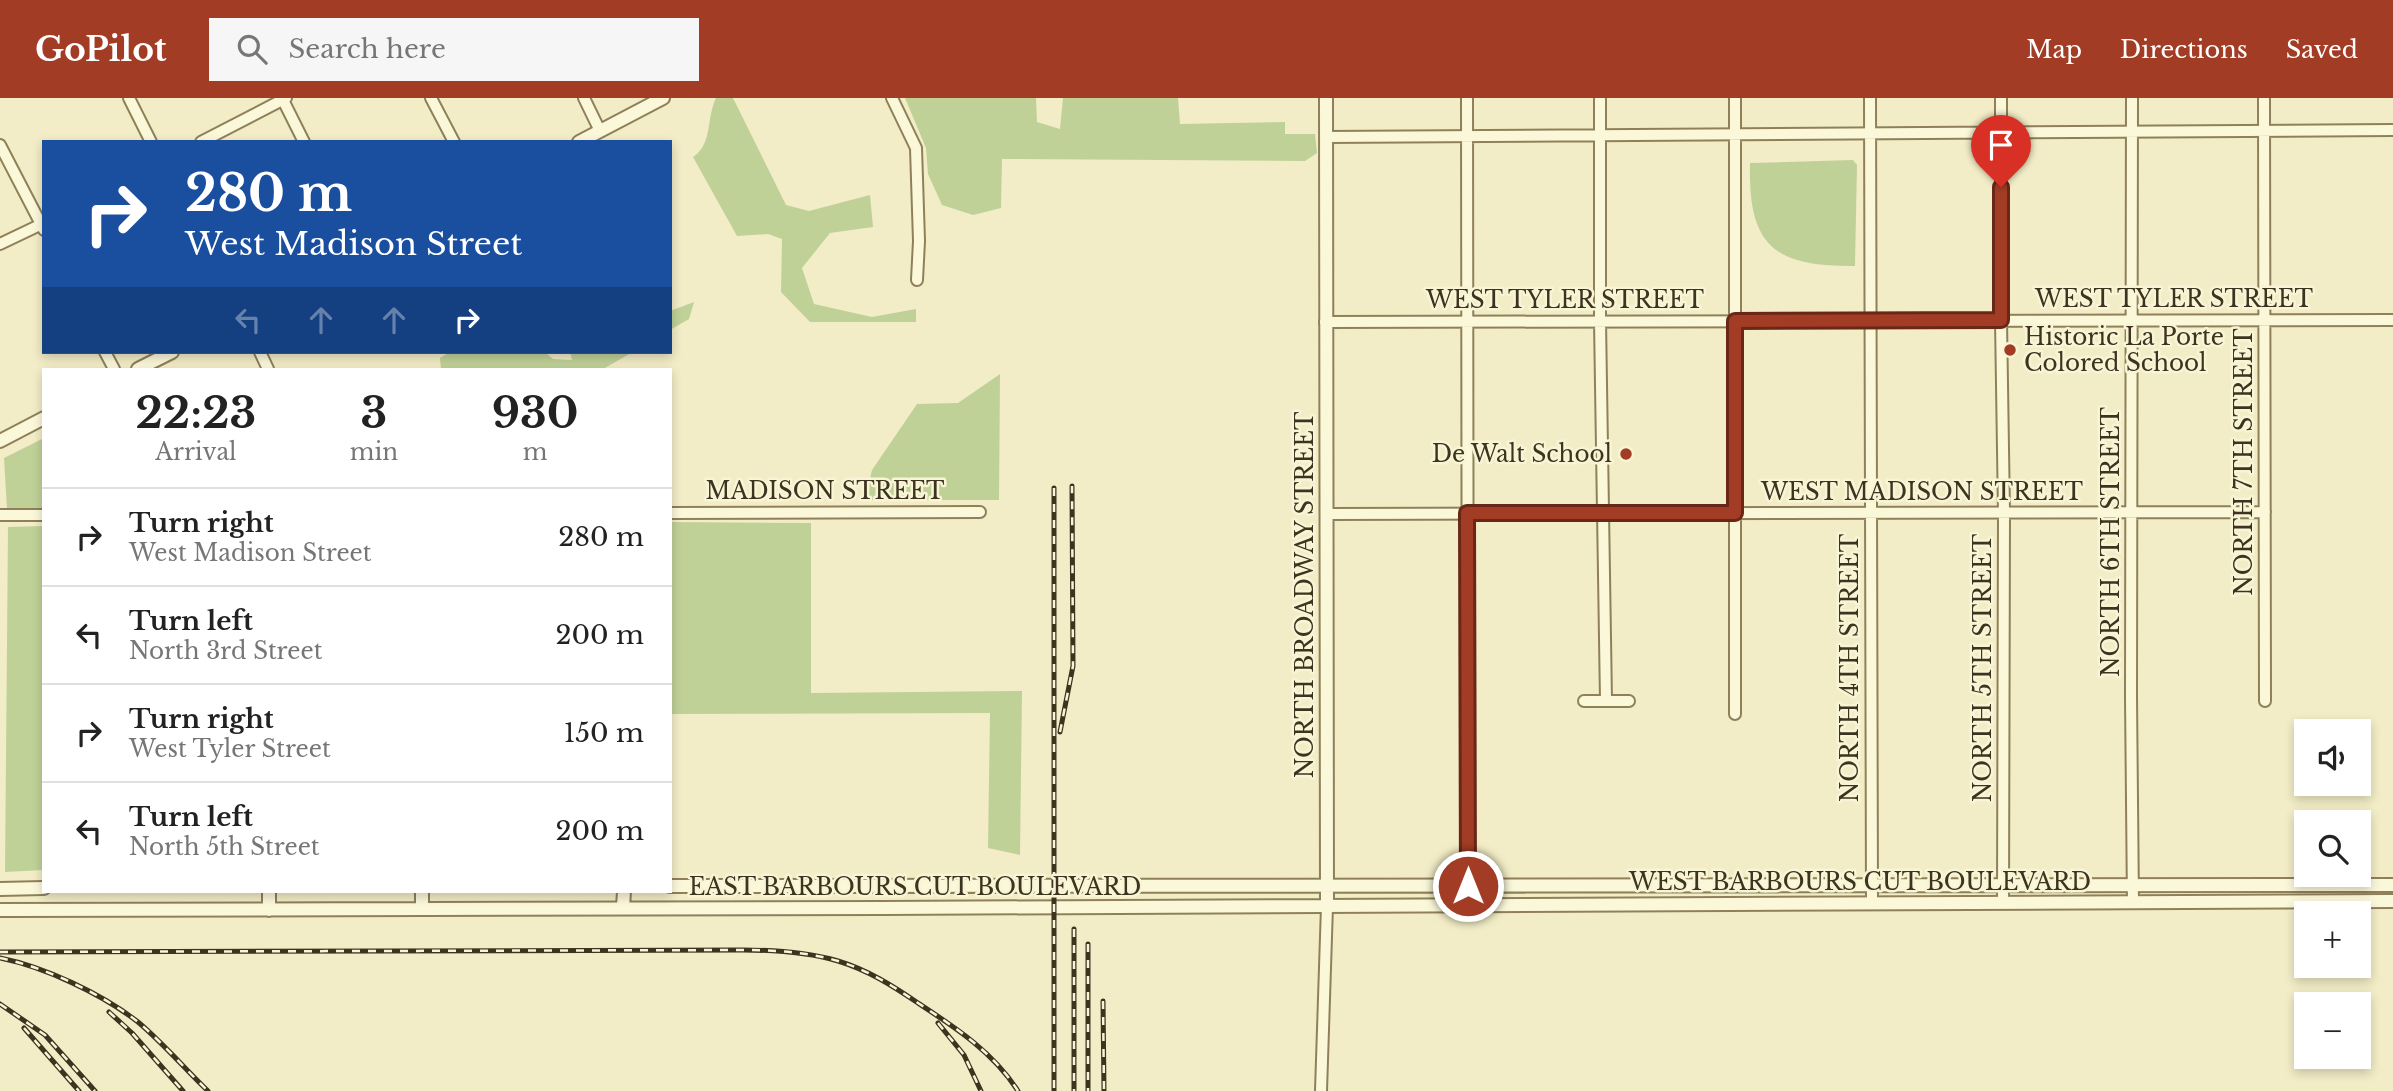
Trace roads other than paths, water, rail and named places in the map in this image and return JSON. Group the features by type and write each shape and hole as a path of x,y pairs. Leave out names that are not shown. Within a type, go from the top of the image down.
{"street":[{"path":"129,98 150,140"},
{"path":"431,98 453,140"},
{"path":"583,98 600,131"},
{"path":"583,140 663,98"},
{"path":"892,98 916,148 918,280"},
{"name":"NORTH BROADWAY STREET","path":"1321,1091 1327,906 1326,98"},
{"path":"1467,98 1468,886"},
{"path":"1600,98 1600,321 1606,701"},
{"path":"1735,98 1735,714"},
{"name":"NORTH 4TH STREET","path":"1870,98 1872,903"},
{"name":"NORTH 5TH STREET","path":"2001,98 2003,902"},
{"name":"NORTH 6TH STREET","path":"2132,98 2133,903"},
{"name":"NORTH 7TH STREET","path":"2264,98 2265,701"},
{"path":"205,140 283,99 303,140"},
{"path":"1326,137 2393,130"},
{"path":"0,145 42,224"},
{"path":"0,244 42,226"},
{"name":"WEST TYLER STREET","path":"1325,322 2393,320"},
{"path":"140,368 168,354"},
{"path":"0,441 42,419"},
{"name":"MADISON STREET","path":"672,513 980,512"},
{"name":"WEST MADISON STREET","path":"1327,513 2265,512"},
{"path":"0,515 42,515"},
{"path":"1584,701 1629,701"},
{"path":"1646,904 1647,885"},
{"path":"1733,885 1733,903"},
{"name":"WEST BARBOURS CUT BOULEVARD","path":"1327,886 2393,885"},
{"name":"EAST BARBOURS CUT BOULEVARD","path":"672,886 1327,886"},
{"path":"883,886 883,908"},
{"path":"1098,886 1098,907"},
{"path":"0,889 42,888"},
{"path":"269,893 269,910"},
{"path":"422,893 422,908"},
{"path":"623,908 624,893"},
{"name":"WEST BARBOURS CUT BOULEVARD","path":"1327,906 2393,901"},
{"name":"EAST BARBOURS CUT BOULEVARD","path":"0,909 1327,906"}],"railway":[{"path":"1060,732 1073,666 1072,486"},
{"path":"1054,488 1054,1091"},
{"path":"1074,929 1074,1091"},
{"path":"1088,944 1088,1091"},
{"path":"0,952 743,950 803,954 849,965 899,991 973,1042 997,1064 1018,1091"},
{"path":"0,958 54,975 124,1012 138,1022 208,1091"},
{"path":"1103,1001 1104,1091"},
{"path":"0,1004 45,1035 95,1091"},
{"path":"109,1012 132,1033 183,1091"},
{"path":"938,1023 964,1055 981,1091"},
{"path":"24,1028 79,1091"}],"place":[{"name":"Historic La Porte Colored School","path":"2010,350"},
{"name":"De Walt School","path":"1626,454"}]}
